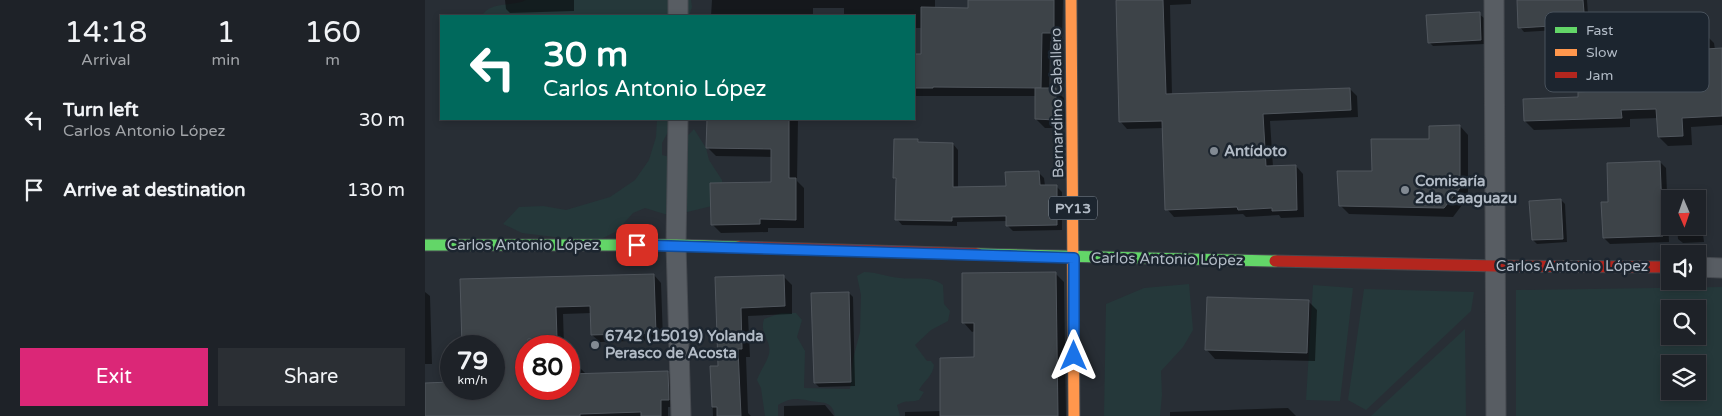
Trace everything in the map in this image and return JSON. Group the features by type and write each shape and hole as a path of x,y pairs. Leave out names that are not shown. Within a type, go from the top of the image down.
{"main road":[{"name":"Bernardino Caballero","path":"1071,0 1074,416"},
{"name":"Carlos Antonio López","path":"425,245 676,245 1074,258 1495,266 1661,267"}],"street":[{"path":"678,0 678,15"},
{"path":"1494,0 1496,416"},
{"path":"678,120 676,245 681,416"},
{"path":"1706,267 1722,268"}],"shaded area":[{"path":"526,0 691,0 692,7 689,15 483,15 490,8"},
{"path":"657,120 674,120 662,143 662,155 674,158 678,146 694,129 706,148 709,160 722,180 724,203 671,216 645,208 633,213 617,231 595,242 522,233 503,224 519,207 543,206 566,210 610,197 635,180 649,160 656,137"},
{"path":"864,272 900,278 928,279 943,285 944,304 950,311 948,321 931,330 915,345 927,361 931,361 934,365 930,375 919,390 924,392 919,400 897,405 900,416 835,416 832,407 826,403 797,399 778,405 778,416 765,416 761,388 757,380 769,354 769,345 763,329 764,319 781,313 796,313 802,320 797,337 805,351 804,388 850,389 853,359 860,332 861,295 857,276"},
{"path":"1189,284 1193,330 1183,347 1161,371 1162,395 1160,416 1104,416 1106,304 1144,288"},
{"path":"1313,285 1353,288 1340,401 1306,400"},
{"path":"1706,287 1722,287 1722,416 1516,416 1516,290 1661,288 1661,290 1706,290"},
{"path":"1364,289 1474,292 1471,311 1366,410 1348,400"},
{"path":"1465,329 1466,416 1371,416"}],"building":[{"path":"968,0 1054,0 1054,33 1042,33 1041,88 915,88 915,54 921,54 921,7 968,8"},
{"path":"1116,0 1163,0 1166,94 1350,88 1351,110 1263,114 1266,166 1296,165 1297,210 1272,211 1272,208 1238,210 1237,207 1165,210 1162,121 1119,122"},
{"path":"1517,0 1583,0 1584,12 1545,12 1545,26 1518,28"},
{"path":"1480,12 1481,40 1428,43 1426,15"},
{"path":"1722,48 1722,116 1682,118 1683,136 1658,137 1656,109 1621,110 1622,118 1524,121 1523,99 1578,97 1578,92 1709,92 1709,49"},
{"path":"1035,88 1056,88 1056,120 1035,119"},
{"path":"707,120 789,120 789,178 796,178 796,220 760,219 760,224 711,225 710,183 771,182 771,149 706,148"},
{"path":"1460,125 1460,188 1444,208 1339,206 1337,171 1372,171 1371,139 1429,139 1429,126"},
{"path":"894,139 918,139 918,142 953,143 953,187 1006,186 1005,172 1039,171 1040,185 1057,185 1057,225 1006,226 1006,216 952,217 952,221 895,220 896,178 893,178"},
{"path":"1660,161 1661,235 1663,236 1603,238 1601,202 1608,202 1607,163"},
{"path":"1561,199 1563,239 1532,240 1529,201"},
{"path":"1056,272 1058,416 940,416 940,358 974,357 974,323 962,323 962,273"},
{"path":"654,274 656,333 591,335 590,306 556,307 557,335 515,335 515,400 580,400 580,374 668,371 669,400 661,400 661,416 641,416 641,412 580,414 580,416 425,416 425,383 440,382 440,400 505,400 505,335 462,335 460,279"},
{"path":"784,275 785,306 741,308 742,349 738,349 741,416 717,416 717,407 712,407 710,366 718,366 715,277"},
{"path":"849,292 851,382 814,383 811,293"},
{"path":"1207,297 1309,300 1307,353 1205,350"}],"traffic: fast":[{"path":"425,245 676,245 738,247"},
{"path":"978,254 1275,261"}],"traffic: slow":[{"path":"1071,0 1074,416"}],"traffic: jam":[{"path":"738,247 978,254"},
{"path":"1275,261 1496,266 1661,267"}],"place":[{"name":"Antídoto","path":"1214,151"},
{"name":"Comisaría 2da Caaguazu","path":"1405,190"},
{"name":"6742 (15019) Yolanda Perasco de Acosta","path":"595,345"}],"route":[{"path":"637,245 1074,258 1074,356"}]}
